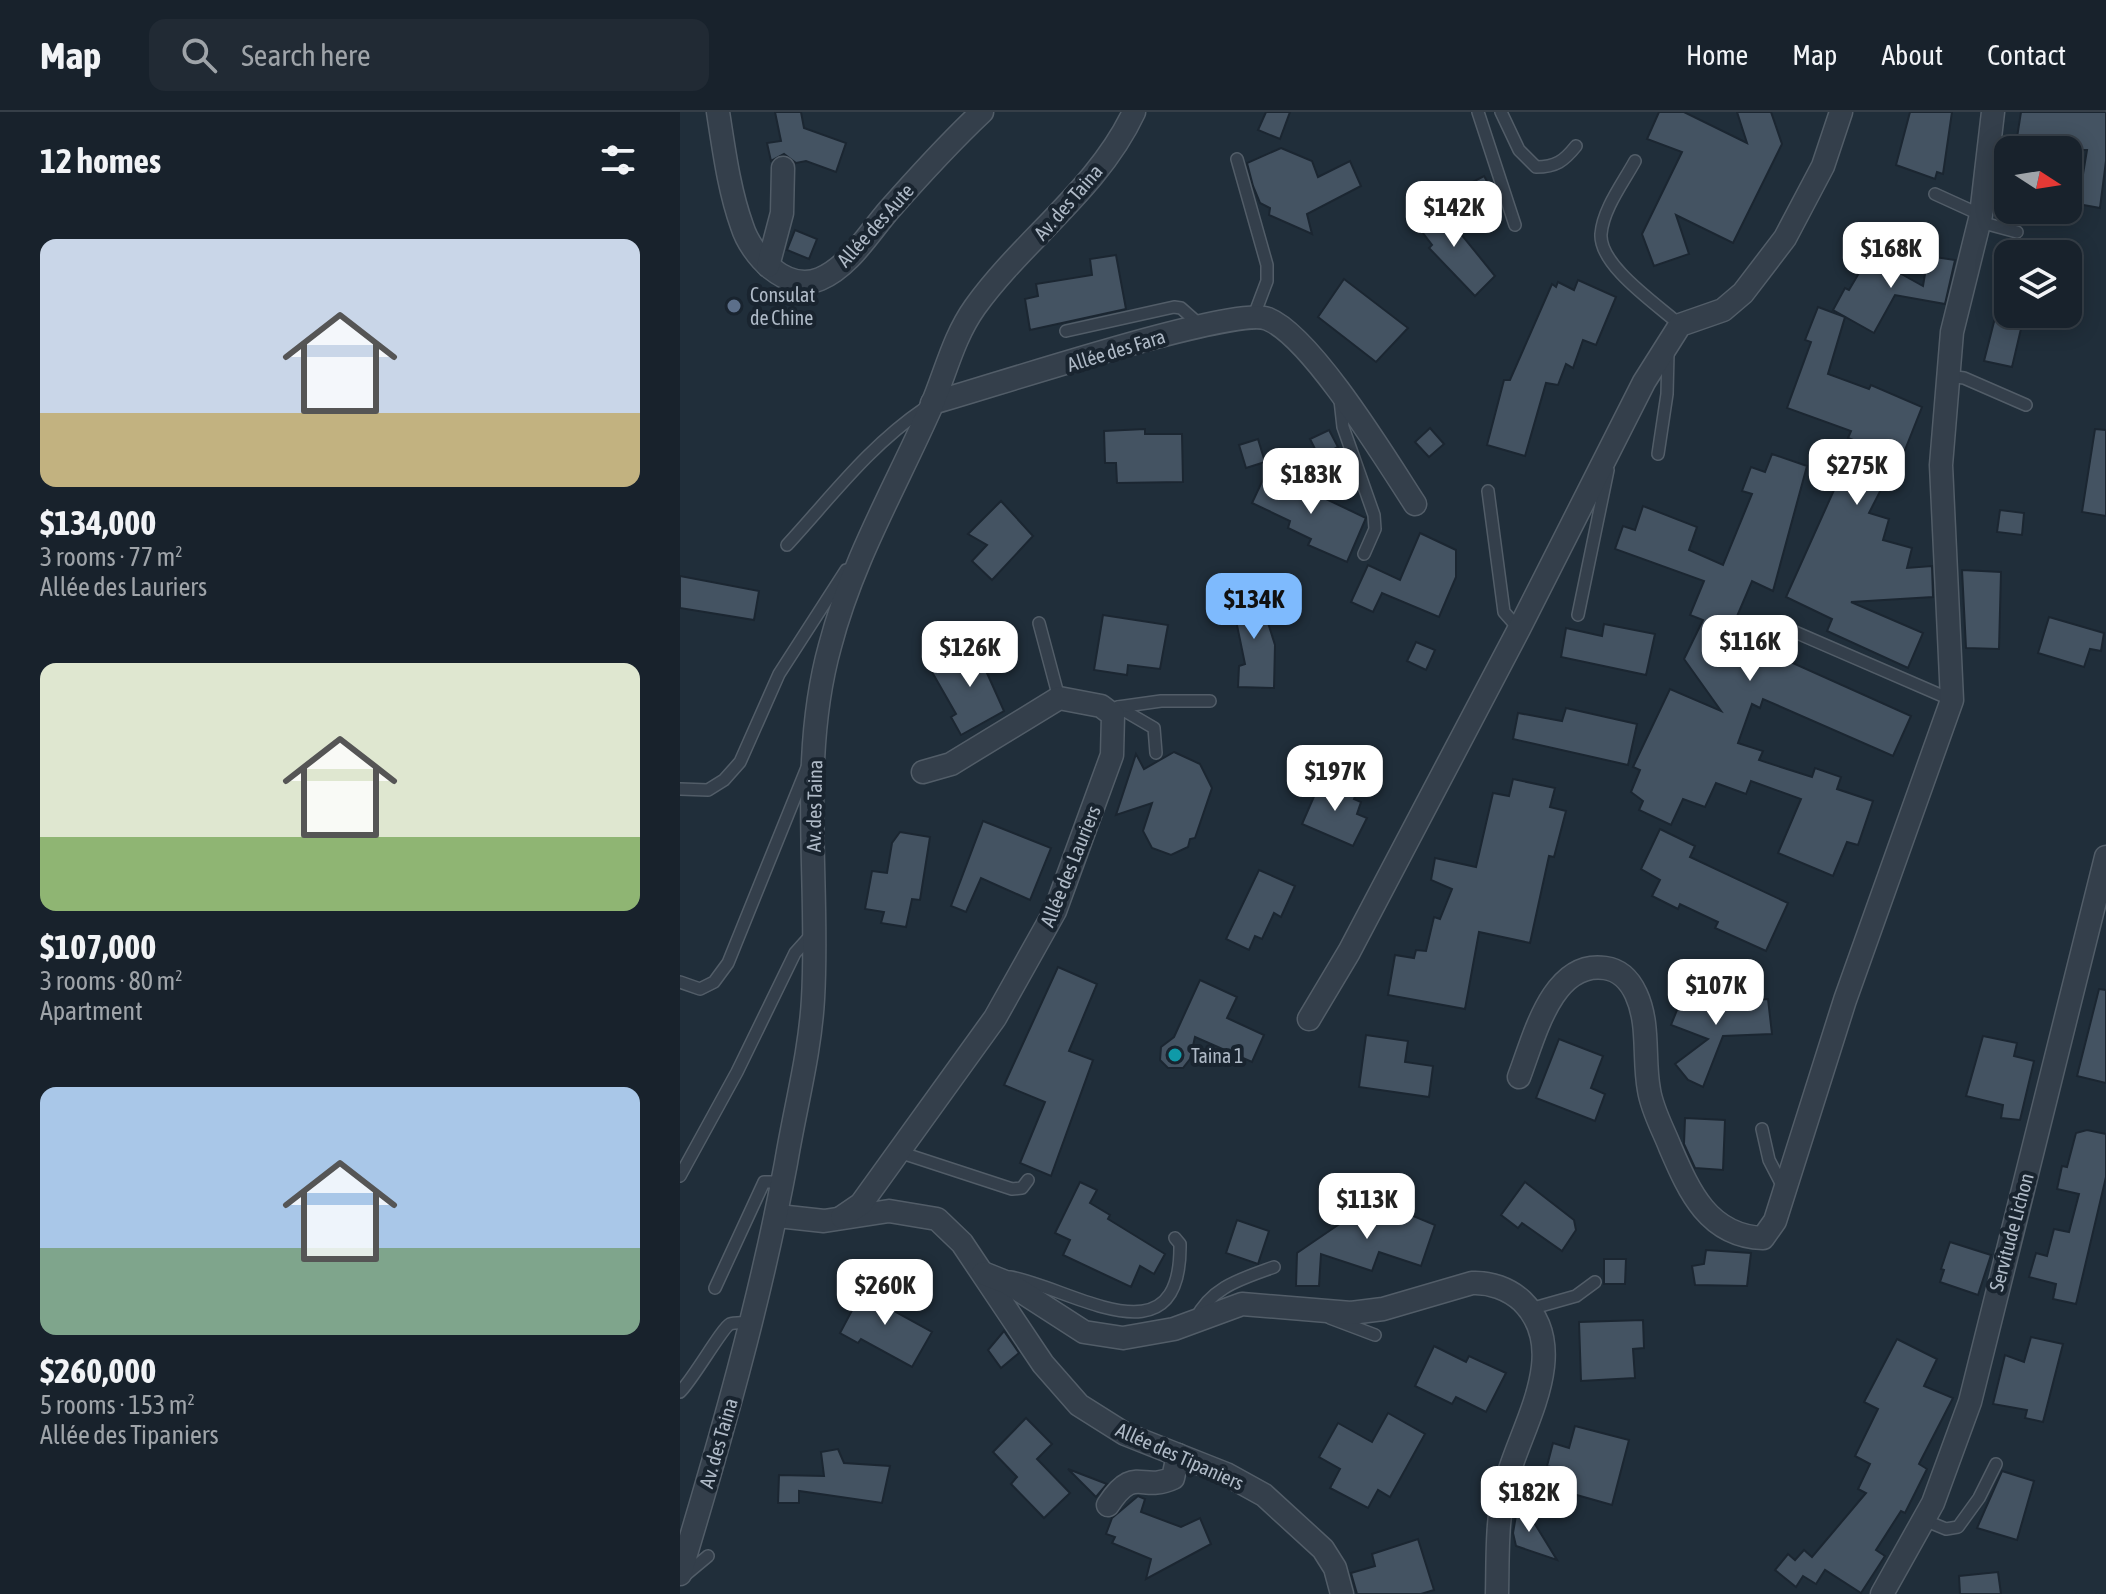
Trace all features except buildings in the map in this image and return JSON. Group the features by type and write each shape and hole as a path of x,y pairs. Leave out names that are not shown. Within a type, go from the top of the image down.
{"street":[{"path":"718,112 741,226 750,246 768,266"},
{"name":"Allée des Aute","path":"768,266 792,279 805,281 818,280 834,271 953,138 982,112"},
{"name":"Av. des Taina","path":"680,1577 688,1522 778,1216 809,1034 813,999 814,754 829,647 875,520 932,403 959,330 977,304 1119,141 1134,112"},
{"path":"1309,1019 1362,927 1519,629 1644,382 1674,334 1723,310 1743,293 1785,238 1823,166 1841,112"},
{"path":"1519,1077 1539,1023 1562,982 1592,966 1613,969 1626,977 1637,995 1644,1021 1649,1091 1688,1190 1704,1212 1719,1225 1745,1238 1763,1238 1775,1221 1787,1192 1845,1000 1952,700 1941,465 1948,376 1963,277 1980,218 1993,112"},
{"path":"768,266 782,213 783,168"},
{"name":"Allée des Fara","path":"932,403 1199,324 1267,318 1288,332 1311,356 1415,504"},
{"path":"923,772 951,764 1059,698 1116,711"},
{"name":"Allée des Lauriers","path":"842,1217 861,1204 995,1018 1055,911 1081,862 1112,755 1116,711"},
{"name":"Servitude Lichon","path":"1882,1594 1924,1520 1970,1402 2106,857"},
{"name":"Allée des Tipaniers","path":"778,1216 824,1221 889,1211 937,1219 962,1243 1043,1364 1079,1405 1125,1434 1226,1474 1264,1495 1294,1519 1329,1558 1342,1594"},
{"path":"983,1273 1008,1283 1084,1332 1138,1338 1242,1304 1351,1313 1383,1309 1456,1286 1485,1282 1514,1293 1530,1309 1539,1324 1543,1362 1534,1404 1507,1479 1499,1518 1497,1594"},
{"path":"1108,1505 1121,1486 1130,1481 1163,1483 1173,1478 1178,1455"}],"lane":[{"path":"1478,112 1515,225"},
{"path":"1501,112 1519,150 1536,167 1553,167 1566,159 1576,146"},
{"path":"1237,159 1267,265 1267,281 1253,318"},
{"path":"1635,161 1606,213 1602,249 1674,334 1658,454"},
{"path":"1935,194 1980,218 2017,232"},
{"path":"1066,331 1174,307 1181,308 1199,324"},
{"path":"1948,376 1964,378 2026,405"},
{"path":"1340,395 1343,427 1374,515 1375,529 1364,554"},
{"name":"Allée des Fara","path":"787,545 857,463 891,432 932,403"},
{"path":"1578,615 1613,446"},
{"path":"1488,491 1504,612 1519,629"},
{"path":"680,789 708,790 724,780 740,762 779,674 846,570 856,569"},
{"path":"1039,623 1059,698"},
{"path":"1774,623 1952,700"},
{"path":"1116,711 1133,703 1210,701"},
{"path":"1116,711 1154,728 1156,753"},
{"path":"680,982 700,989 714,982 728,963 752,910 796,788 814,754"},
{"path":"680,1176 748,1051 795,953 813,933"},
{"path":"1762,1129 1769,1160 1787,1192"},
{"path":"899,1152 1012,1189 1022,1188 1028,1180"},
{"path":"715,1288 764,1182 783,1182"},
{"path":"983,1273 1037,1282 1106,1310 1141,1312 1158,1306 1168,1296 1181,1257 1180,1244 1175,1238"},
{"path":"1195,1321 1205,1300 1213,1294 1274,1267"},
{"path":"1530,1309 1576,1296 1595,1282"},
{"path":"1311,1310 1375,1335"},
{"path":"680,1392 707,1360 725,1328 732,1323 749,1323"},
{"path":"1924,1520 1946,1529 1958,1527 1979,1498 1996,1464"},
{"path":"680,1577 708,1556"}],"place":[{"name":"Consulat de Chine","path":"734,306"},
{"name":"Taina 1","path":"1175,1055"}]}
